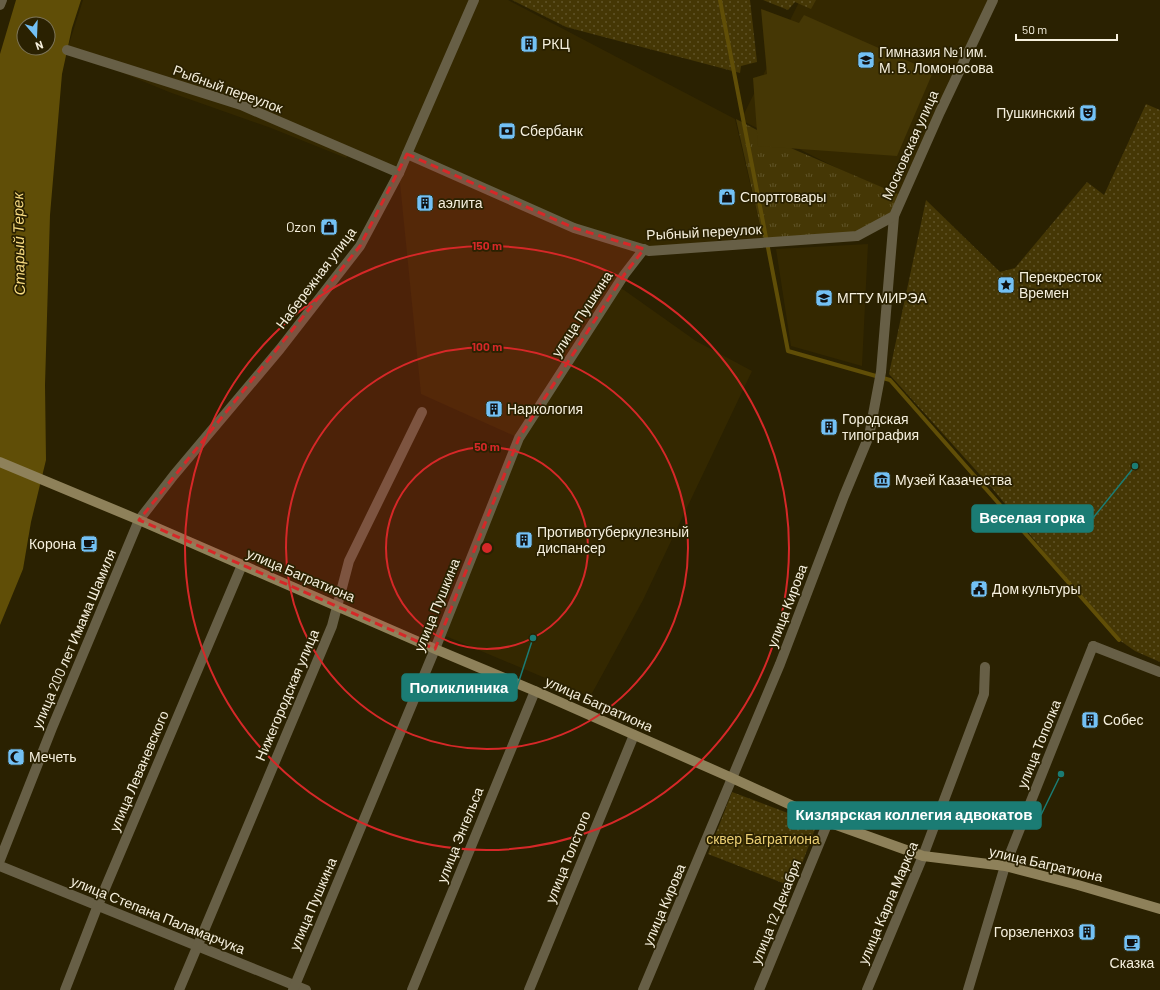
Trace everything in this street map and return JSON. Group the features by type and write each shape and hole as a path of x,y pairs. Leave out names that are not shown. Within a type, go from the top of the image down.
{"main road":[{"name":"улица Багратиона","path":"0,462 139,520 535,691 828,822 923,856 1005,866 1078,885 1160,909"}],"street":[{"path":"0,5 2,0"},
{"name":"Набережная улица","path":"139,520 174,474 280,349 360,246 399,173 474,0"},
{"name":"Московская улица","path":"894,216 936,120 993,0"},
{"name":"Рыбный переулок","path":"67,50 241,105 399,173"},
{"name":"Рыбный переулок","path":"407,154 574,228 649,251 857,236 894,216"},
{"name":"улица Кирова","path":"643,990 780,664 844,496 869,436 881,372 894,216"},
{"name":"улица Пушкина","path":"294,988 435,649 519,438 624,275 644,250"},
{"name":"Нижегородская улица","path":"179,990 196,945 332,626 349,561 422,412"},
{"name":"улица 200 лет Имама Шамиля","path":"0,860 55,721 139,520"},
{"name":"улица Леваневского","path":"66,990 98,905 242,565"},
{"name":"улица Тополка","path":"968,990 1005,866 1093,646 1160,672"},
{"name":"улица Карла Маркса","path":"867,990 923,856 984,694 985,667"},
{"name":"улица Энгельса","path":"412,990 535,691"},
{"name":"улица Толстого","path":"528,990 634,735"},
{"name":"улица 12 Декабря","path":"759,990 828,822"},
{"name":"улица Степана Паламарчука","path":"0,866 196,945 294,988 306,990"}],"highlighted area":[{"path":"407,154 574,228 644,249 624,275 519,438 435,649 139,520 360,246"}],"shaded area":[{"path":"83,0 508,0 735,119 764,243 649,251 617,287 624,290 696,341 752,371 643,600 590,697 441,634 519,438 421,394 399,173 348,155 346,158 271,128 169,92 67,50"},
{"name":"Гимназия №1 им. М. В. Ломоносова","path":"800,0 991,0 898,195 839,169 741,120"},
{"name":"МГТУ МИРЭА","path":"868,244 862,366 791,346 776,249"}],"green space":[{"path":"512,0 750,0 757,62 741,66 740,73 566,27"},
{"path":"763,0 816,0 811,9 795,2 788,10"},
{"path":"761,9 799,23 804,15 933,72 897,156 758,146 753,78 767,74"},
{"path":"1146,104 1160,110 1160,662 1135,651 1112,635 992,488 889,374 926,200 1000,272 1015,268 1087,182 1104,195"},
{"path":"736,119 793,149 900,195 891,214 857,234 764,243"},
{"name":"сквер Багратиона","path":"732,792 817,824 793,887 708,854"}],"water":[{"name":"Старый Терек","path":"16,0 81,0 72,28 62,74 50,215 45,385 46,460 31,522 23,569 0,625 0,54"}],"waterway":[{"path":"720,0 788,351 890,380 1119,640"}],"place":[{"name":"РКЦ","path":"529,44"},
{"name":"Гимназия №1 им. М. В. Ломоносова","path":"866,60"},
{"name":"Пушкинский","path":"1088,113"},
{"name":"Сбербанк","path":"507,131"},
{"name":"Спорттовары","path":"727,197"},
{"name":"аэлита","path":"425,203"},
{"name":"Ozon","path":"329,227"},
{"name":"Перекресток Времен","path":"1006,285"},
{"name":"МГТУ МИРЭА","path":"824,298"},
{"name":"Наркология","path":"494,409"},
{"name":"Городская типография","path":"829,427"},
{"name":"Веселая горка","path":"1135,466"},
{"name":"Музей Казачества","path":"882,480"},
{"name":"Противотуберкулезный диспансер","path":"524,540"},
{"name":"Корона","path":"89,544"},
{"name":"Дом культуры","path":"979,589"},
{"name":"Поликлиника","path":"533,638"},
{"name":"Собес","path":"1090,720"},
{"name":"Мечеть","path":"16,757"},
{"name":"Кизлярская коллегия адвокатов","path":"1061,774"},
{"name":"Горзеленхоз","path":"1087,932"},
{"name":"Сказка","path":"1132,943"}]}
